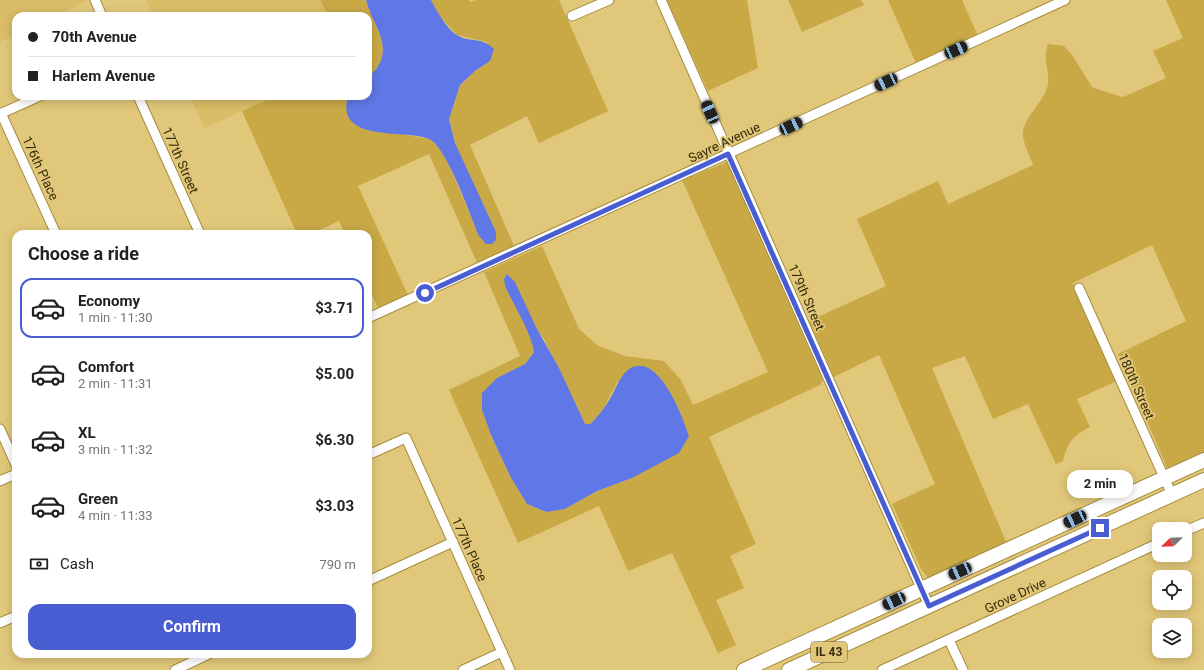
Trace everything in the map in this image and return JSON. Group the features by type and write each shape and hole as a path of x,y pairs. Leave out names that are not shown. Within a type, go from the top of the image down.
{"main road":[{"name":"IL 43","path":"744,670 1204,460"},
{"name":"IL 43","path":"789,670 1204,480"}],"street":[{"path":"95,0 100,12"},
{"path":"572,16 609,0"},
{"name":"179th Street","path":"661,0 929,606"},
{"name":"Sayre Avenue","path":"372,316 481,268 1065,0"},
{"path":"1,114 31,100"},
{"name":"177th Street","path":"140,100 198,230"},
{"name":"176th Place","path":"1,114 54,230"},
{"name":"180th Street","path":"1079,288 1172,495"},
{"path":"0,429 12,455"},
{"name":"177th Place","path":"372,453 406,438 510,670"},
{"path":"0,481 12,476"},
{"path":"1192,529 1204,523"},
{"path":"372,579 453,542"},
{"name":"Grove Drive","path":"882,670 1152,547"},
{"path":"0,623 12,618"},
{"path":"949,640 963,670"},
{"path":"462,670 502,652"},
{"path":"179,669 201,658"}],"shaded area":[{"path":"0,0 89,0 64,12 12,12 12,36 0,42"},
{"path":"146,0 320,0 326,12 152,12"},
{"path":"320,0 366,0 370,12 326,12"},
{"path":"431,0 469,0 470,2 476,0 559,0 608,111 539,143 527,116 470,145 515,248 478,265 429,154 358,186 408,295 378,308 372,295 372,230 343,230 339,221 320,230 295,230 242,111 267,100 347,100 346,102 406,135 430,139 444,153 479,236 449,119 460,85 475,71 490,61 487,42 457,35 436,12"},
{"path":"667,0 747,0 758,68 708,91"},
{"path":"788,0 861,0 864,5 802,32"},
{"path":"888,0 962,0 978,36 916,63"},
{"path":"1166,0 1204,0 1204,454 1168,470 1118,354 1186,321 1152,245 1073,283 1117,381 1077,399 1090,427 1079,433 1072,440 1063,461 1056,464 1028,404 993,419 965,356 932,368 1007,544 934,579 928,578 921,569 892,504 935,484 879,355 834,377 809,321 886,286 857,219 938,181 948,204 1033,165 1023,136 1023,130 1029,117 1046,91 1048,74 1046,50 1048,44 1064,46 1072,55 1092,87 1109,93 1123,97 1166,78 1153,51 1183,38"},
{"path":"372,16 380,34 383,51 377,68 372,74"},
{"path":"192,100 267,100 204,128"},
{"path":"727,162 823,380 820,385 709,437 756,544 730,556 744,588 716,600 736,645 718,653 672,553 628,571 599,506 518,543 449,390 520,356 484,272 542,246 579,329 597,345 625,356 664,361 681,380 693,405 768,372 682,180","holes":["505,286 544,339 585,424 590,424 600,415 618,381 632,478 597,491 565,509 545,512 527,504 510,476 491,435 482,410 497,378 525,364 534,352 530,336"]}],"water":[{"path":"366,0 431,0 442,19 453,32 466,39 484,42 494,49 490,61 475,71 460,85 449,119 455,143 496,232 496,240 492,244 486,244 479,236 450,168 436,145 429,139 419,136 375,132 362,128 352,122 347,111 348,100 372,100 372,74 377,68 383,51 380,34 372,16 372,12 369,9"},
{"path":"507,274 515,282 536,327 559,368 585,424 590,424 602,411 621,379 629,369 640,366 650,369 668,388 675,401 689,436 679,453 632,478 597,491 565,509 546,512 527,504 510,476 491,435 482,410 482,393 497,378 525,364 534,352 526,328 505,286 504,279"}],"route":[{"path":"425,293 728,154 834,389 929,606 1100,528"}]}
